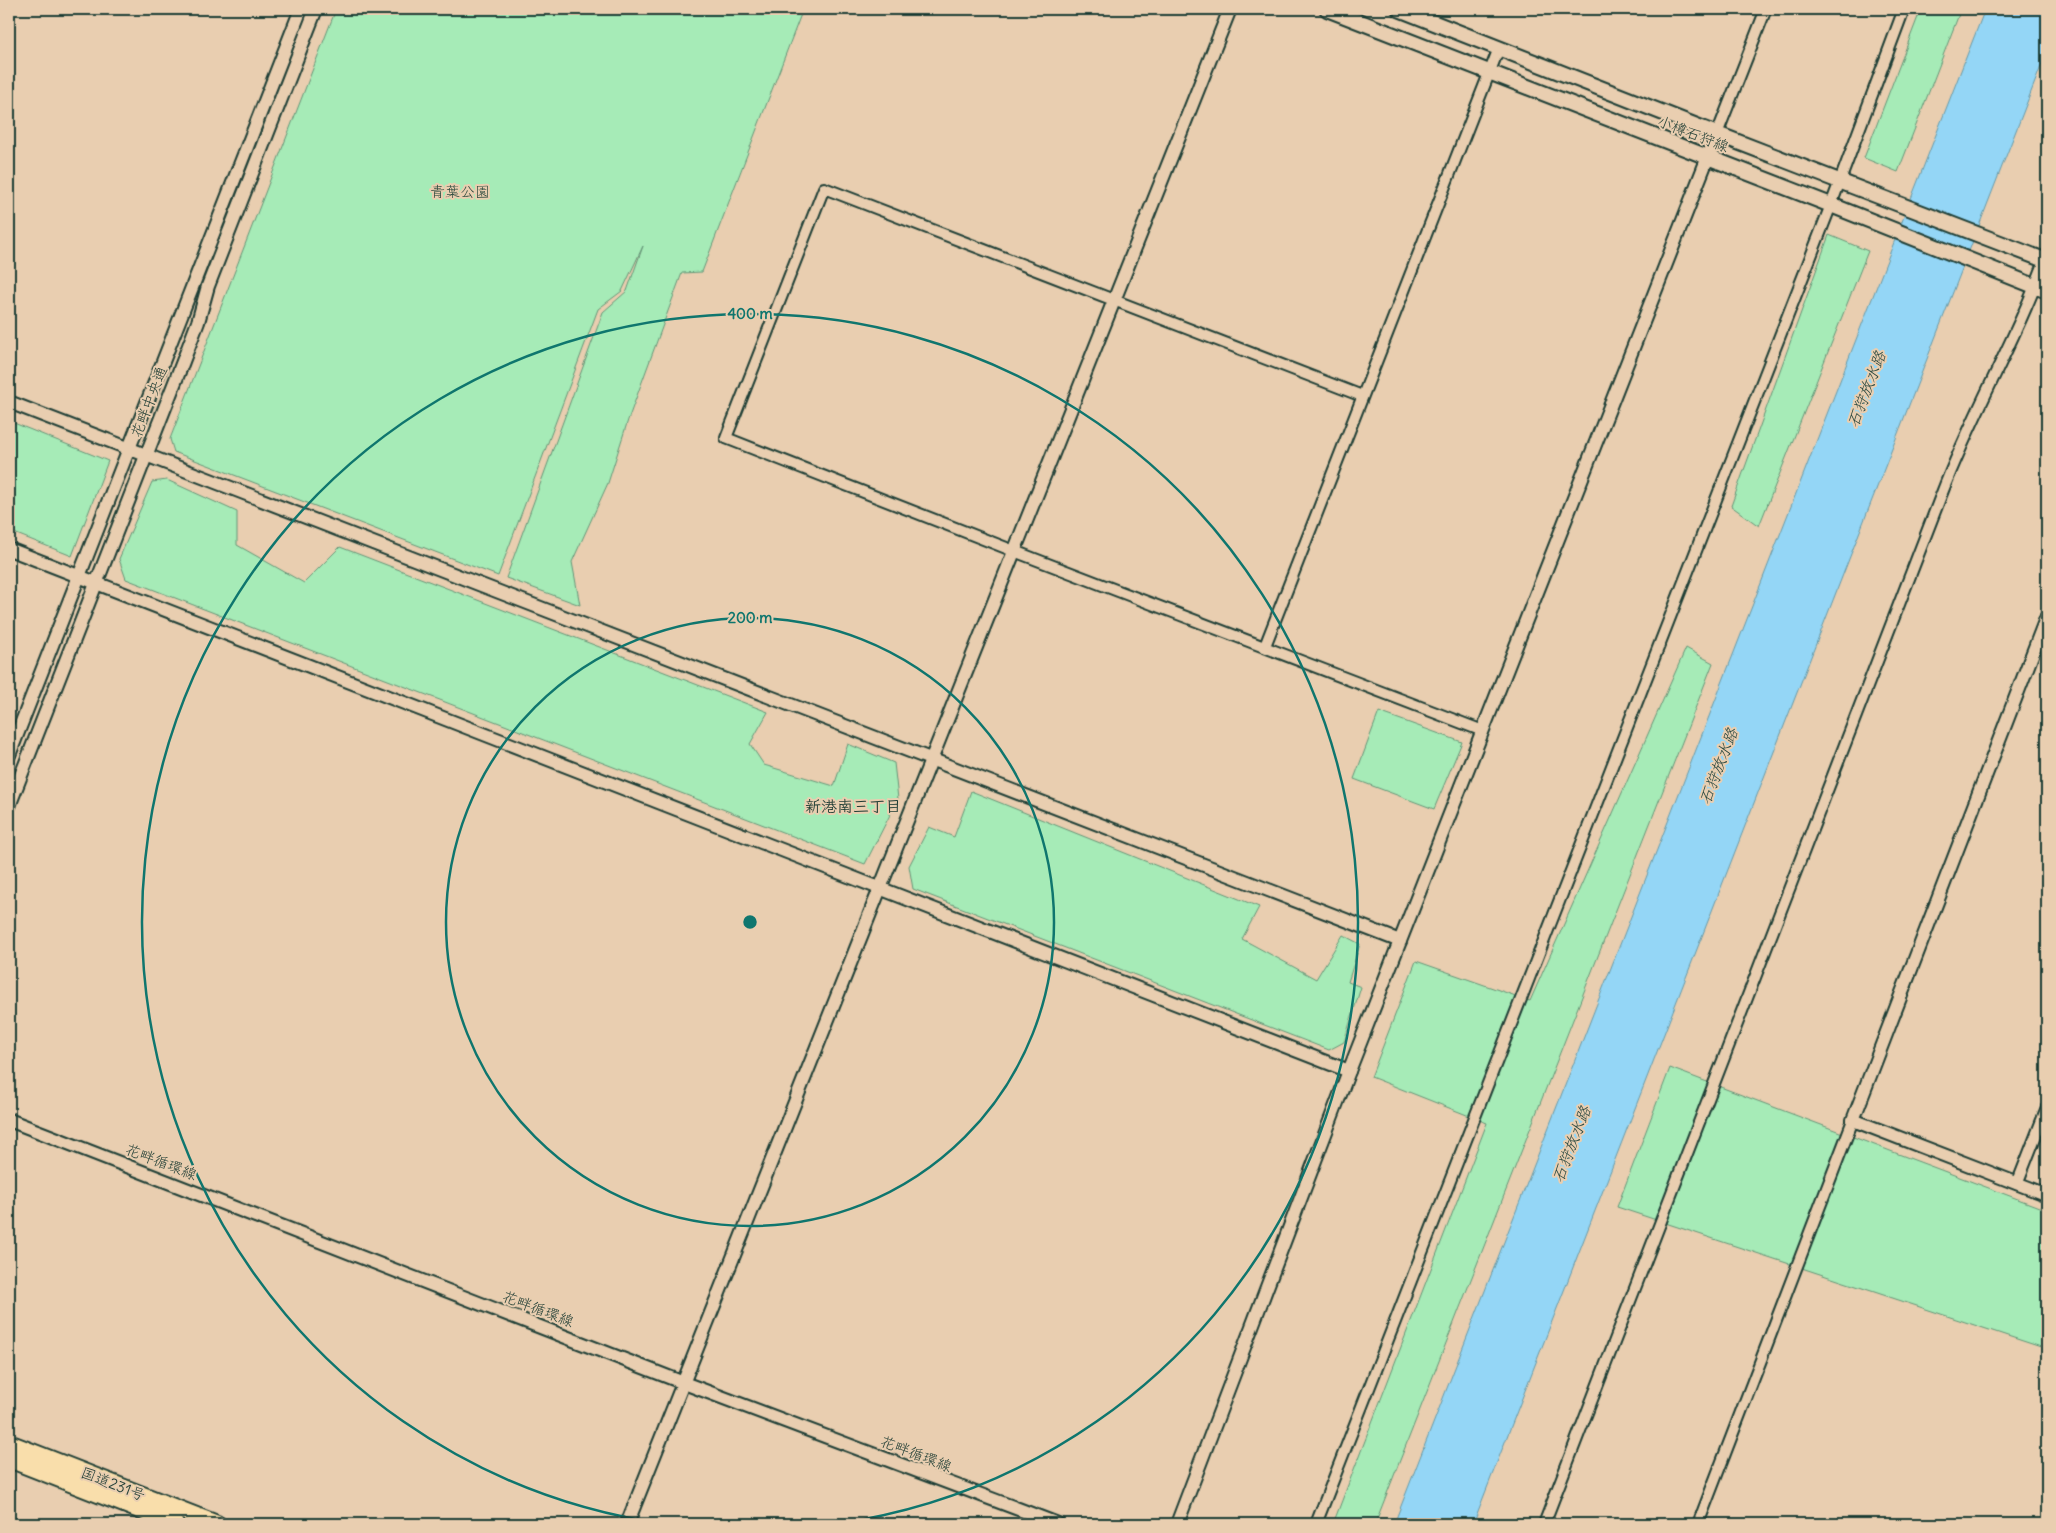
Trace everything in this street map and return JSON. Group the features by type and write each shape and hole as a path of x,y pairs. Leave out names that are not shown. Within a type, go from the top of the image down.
{"highway":[{"name":"国道231号","path":"9,1443 178,1520"},
{"name":"国道231号","path":"9,1459 178,1520 217,1524"}],"main road":[{"name":"小樽石狩線","path":"1328,9 2041,289"},
{"name":"小樽石狩線","path":"1400,9 1717,134 2047,259"}],"street":[{"name":"花畔中央通","path":"9,755 169,342 180,320 301,9"},
{"name":"花畔中央通","path":"9,806 198,322 208,286 316,9"},
{"path":"627,1524 1230,9"},
{"path":"1177,1524 1349,1071 1766,9"},
{"path":"1316,1524 1831,205 1904,9"},
{"path":"1265,646 1498,48"},
{"path":"1362,396 824,188 726,438 1482,731"},
{"path":"1544,1524 1682,1173 1957,453 2041,289 2047,259"},
{"path":"9,402 1400,941"},
{"path":"9,549 1349,1071"},
{"path":"1698,1524 2047,616"},
{"path":"2018,1184 2047,1107"},
{"name":"花畔循環線","path":"9,1120 684,1383 1058,1524"},
{"path":"1853,1120 2047,1195"}],"green space":[{"name":"青葉公園","path":"336,9 803,9 702,272 682,273 628,420 608,483 572,562 580,605 506,578 603,312 627,291 643,246 622,291 598,309 498,576 174,452 170,439"},
{"path":"1921,9 1961,9 1898,172 1864,158"},
{"path":"1829,235 1868,251 1759,526 1731,506"},
{"path":"9,421 108,461 72,556 9,531"},
{"path":"167,480 237,512 237,545 304,583 340,547 768,712 750,744 764,765 834,786 848,744 894,763 898,799 865,864 126,579 119,559 152,482"},
{"path":"1686,648 1713,663 1375,1524 1333,1524 1487,1123 1371,1077 1416,961 1530,1001"},
{"path":"1379,712 1462,742 1434,809 1354,779"},
{"path":"971,791 1259,907 1242,939 1316,979 1343,935 1360,944 1348,982 1361,987 1344,1042 1329,1050 913,889 909,866 929,827 954,837"},
{"path":"1670,1068 2047,1210 2047,1349 1617,1207"}],"water":[{"name":"石狩放水路","path":"1985,9 2047,9 2047,51 1473,1524 1394,1524"}],"district":[{"name":"新港南三丁目","path":"853,806"}]}
